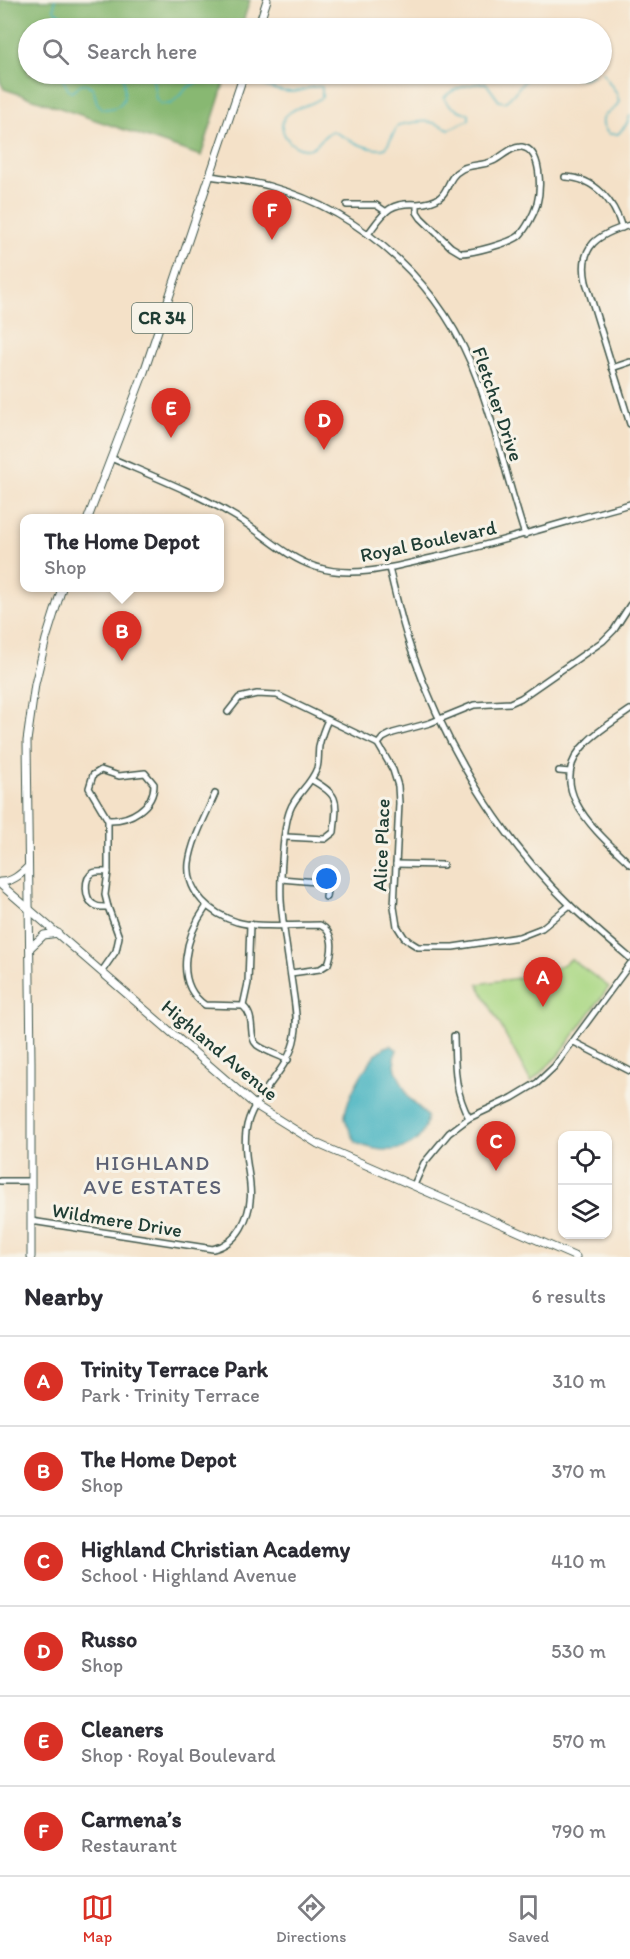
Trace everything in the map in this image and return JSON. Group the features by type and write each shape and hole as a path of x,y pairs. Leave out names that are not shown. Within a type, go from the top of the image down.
{"main road":[{"path":"261,18 267,0"},
{"name":"CR 34","path":"90,514 144,372 241,84"},
{"path":"31,1257 27,741 35,684 61,592"},
{"path":"0,883 21,875 28,867"},
{"name":"Highland Avenue","path":"0,883 255,1104 318,1144 576,1257"},
{"path":"30,948 44,934 58,933"}],"street":[{"path":"368,234 385,211 401,204 429,203 441,197 462,169 493,161 515,148 526,148 537,159 536,206 522,232 513,239 472,252 459,252 421,218 417,212 417,204"},
{"name":"Fletcher Drive","path":"210,176 281,190 332,211 368,234 427,288 467,354 478,381 525,534"},
{"path":"565,177 583,181 600,191 616,211 622,228"},
{"path":"347,206 376,205 385,211"},
{"path":"630,225 596,239 586,255 584,267 586,282 630,424"},
{"path":"612,368 630,362"},
{"name":"Royal Boulevard","path":"111,458 217,506 247,523 290,555 311,565 349,573 388,568 462,552 630,504"},
{"path":"388,568 412,652 440,719 488,806 525,854 570,905 630,958"},
{"path":"228,712 239,698 257,694 277,695 378,744 383,738 393,733 440,719 474,705 510,703 521,698 603,641 614,630 630,605"},
{"path":"630,710 587,741 570,772 572,794 580,810 630,864"},
{"path":"255,1104 288,1060 296,1035 281,879 290,809 312,780 318,765 319,748 328,720"},
{"name":"Alice Place","path":"378,744 393,770 398,786 394,900 397,926 404,937 417,947 453,947 519,937 542,928 570,905"},
{"path":"102,971 116,951 119,940 105,891 108,872 108,820 90,792 90,781 94,773 102,770 119,776 142,773 150,778 154,784 154,790 145,807 126,817 108,820"},
{"path":"559,771 570,772"},
{"path":"286,837 324,839 334,832 336,804 334,797 330,791 312,780"},
{"path":"215,794 189,861 192,887 206,907 237,922 320,925 326,928 332,937 330,959 326,967 291,973"},
{"path":"396,864 443,865"},
{"path":"108,872 92,873 87,883 87,896 90,902 99,907 108,907"},
{"path":"281,879 328,883 326,897"},
{"path":"206,907 194,929 186,954 193,994 205,1005 243,1006"},
{"path":"243,1006 248,983 250,924"},
{"path":"414,1185 424,1162 449,1133 469,1118 512,1098 537,1083 554,1067 630,964"},
{"path":"243,1006 250,1015 256,1044 288,1060"},
{"path":"454,1036 459,1100 469,1118"},
{"path":"574,1042 630,1071"},
{"name":"Wildmere Drive","path":"31,1221 202,1248 213,1249 224,1245 238,1233 250,1209 252,1199 245,1140 250,1114 255,1104"},
{"path":"0,1181 31,1181"}],"green space":[{"path":"0,0 250,0 244,18 18,18 18,84 224,84 201,156 4,89 0,81"},
{"path":"571,959 609,987 559,1055 531,1082 478,984 540,974"}],"water":[{"path":"391,1045 397,1050 394,1058 396,1070 408,1097 427,1116 424,1129 418,1138 401,1149 390,1150 356,1143 345,1116 350,1097 368,1064 384,1048"}],"waterway":[{"path":"55,0 54,10 64,18"},
{"path":"65,84 72,92 81,84"},
{"path":"81,84 86,84"},
{"path":"86,84 93,88 97,103 103,109 121,103 125,94 124,84"},
{"path":"154,84 156,99 161,104 171,104 194,84"},
{"path":"261,84 272,89 293,92 322,87 322,97 293,110 284,118 282,124 289,141 306,149 314,147 332,131 365,147 379,149 386,148 398,125 424,121 449,129 469,120 469,114 454,108 444,98 452,91 478,84"},
{"path":"487,84 499,101 505,102 522,84"},
{"path":"610,84 619,101 616,107 604,116 602,121 604,128 609,134 618,134 630,116"}],"place":[{"name":"Carmena’s","path":"272,240"},
{"name":"Cleaners","path":"171,438"},
{"name":"Russo","path":"324,450"},
{"name":"The Home Depot","path":"122,661"},
{"name":"Trinity Terrace Park","path":"543,1007"},
{"name":"Highland Christian Academy","path":"496,1171"}],"district":[{"name":"HIGHLAND AVE ESTATES","path":"153,1175"}]}
